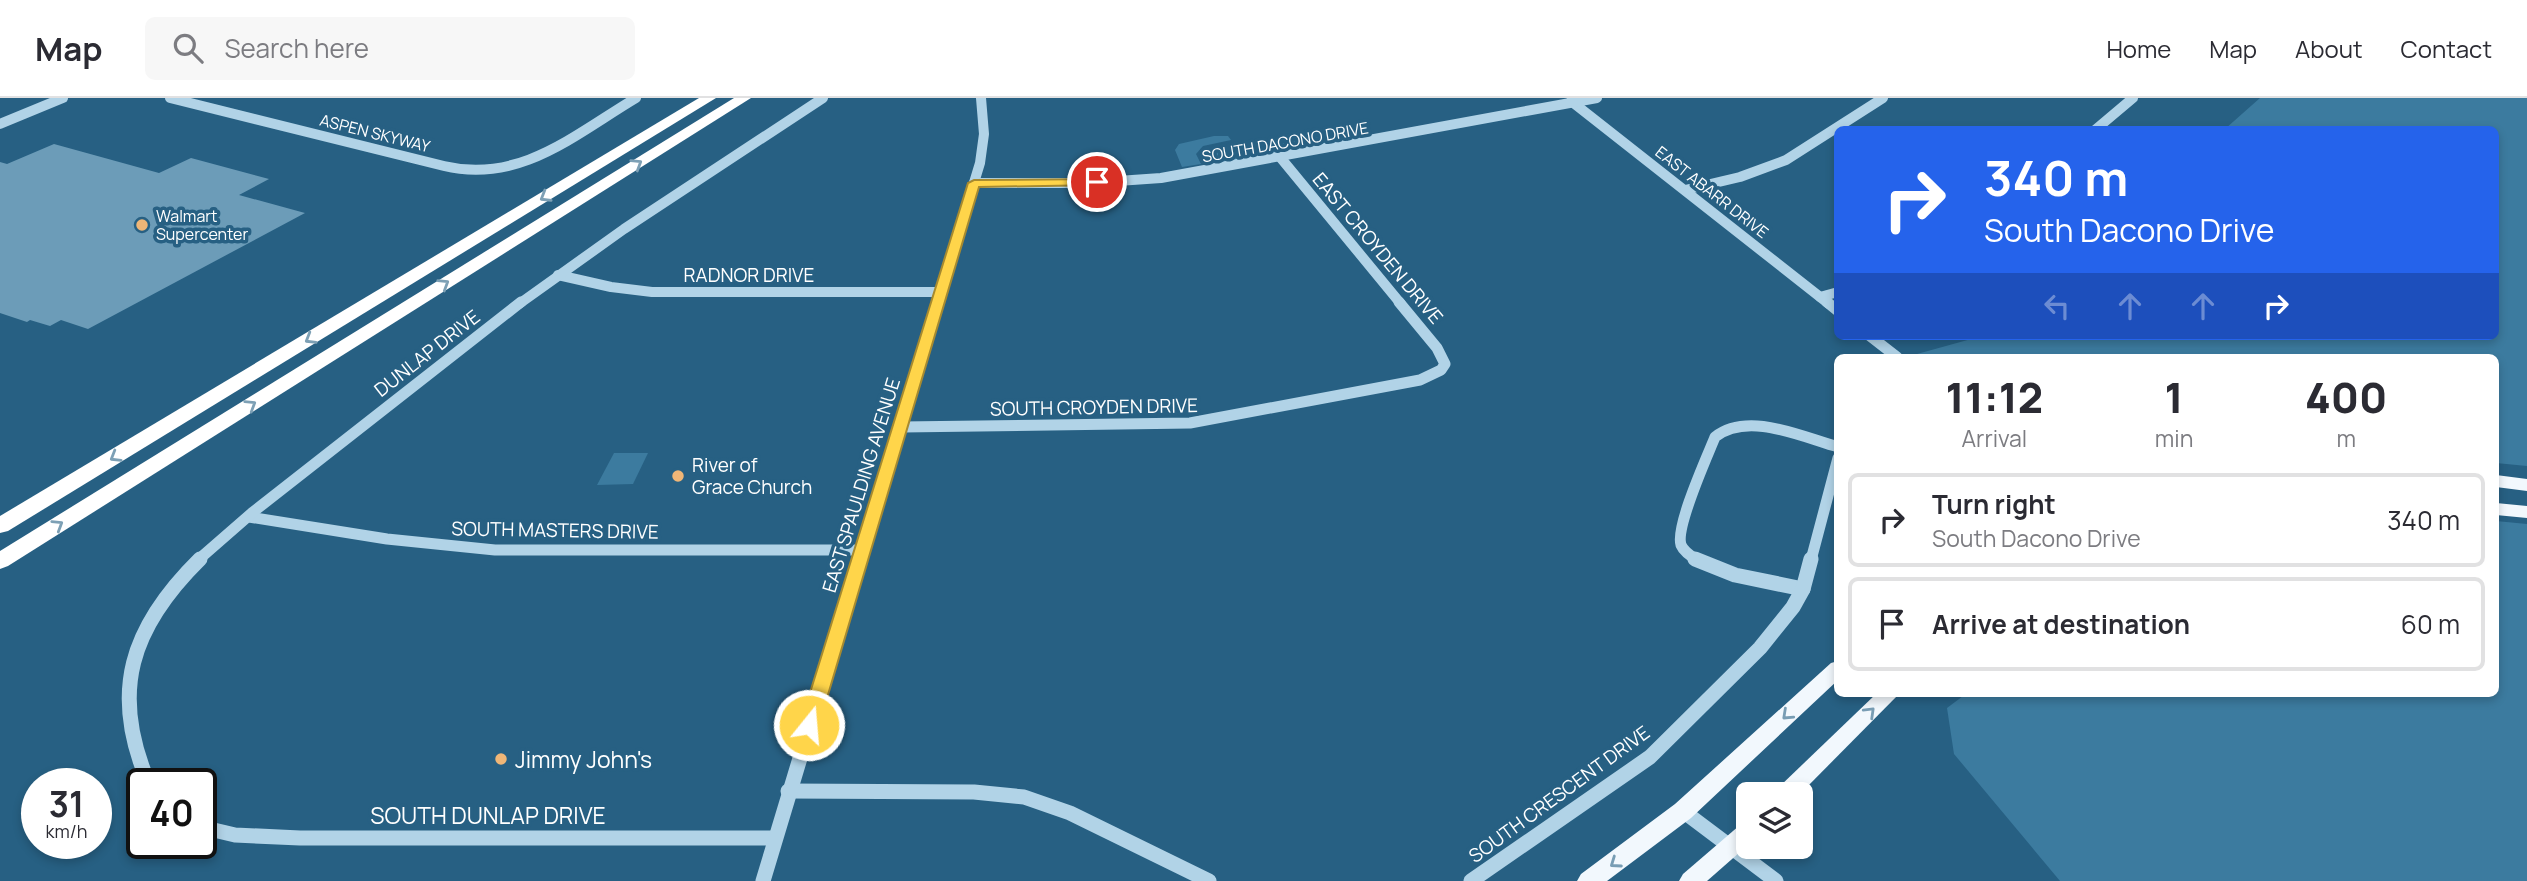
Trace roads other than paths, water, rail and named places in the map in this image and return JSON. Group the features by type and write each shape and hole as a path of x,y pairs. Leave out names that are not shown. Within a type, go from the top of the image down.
{"highway":[{"path":"0,526 709,98"},
{"path":"0,561 744,98"}],"main road":[{"path":"2499,481 2527,485"},
{"path":"2499,509 2527,512"},
{"path":"1589,881 1683,811 1834,672"},
{"path":"1798,782 1887,697"},
{"path":"1691,881 1736,843"}],"street":[{"path":"0,124 63,98"},
{"name":"ASPEN SKYWAY","path":"170,98 459,170 491,171"},
{"path":"491,171 528,160 636,98"},
{"name":"DUNLAP DRIVE","path":"128,700 134,656 145,627 159,603 185,575 249,517 451,356 558,275 823,98"},
{"name":"EAST SPAULDING AVENUE","path":"763,881 788,791 902,427 974,183 984,142 981,98"},
{"name":"SOUTH DACONO DRIVE","path":"974,183 1140,180 1280,157 1571,100 1597,98"},
{"path":"1839,126 1883,98"},
{"path":"2100,126 2133,98"},
{"name":"EAST ABARR DRIVE","path":"1571,100 1834,308"},
{"path":"1685,190 1740,177 1786,160 1834,129"},
{"name":"EAST CROYDEN DRIVE","path":"1280,157 1437,348 1445,364"},
{"name":"RADNOR DRIVE","path":"558,275 611,287 652,292 942,292"},
{"path":"1820,297 1834,293"},
{"path":"1875,340 1893,354"},
{"name":"SOUTH CROYDEN DRIVE","path":"902,427 1128,426 1206,422 1420,380 1441,370 1445,364"},
{"path":"1803,589 1705,565 1687,554 1681,545 1681,528 1715,437 1724,429 1748,425 1834,446"},
{"name":"SOUTH CRESCENT DRIVE","path":"1471,881 1650,757 1760,648 1793,607 1803,589 1834,473"},
{"name":"SOUTH MASTERS DRIVE","path":"249,517 387,539 495,550 863,550"},
{"path":"128,700 134,741 143,768"},
{"path":"788,791 974,792 1024,797 1070,813 1209,881"},
{"path":"1683,811 1776,881"},
{"name":"SOUTH DUNLAP DRIVE","path":"217,831 235,835 290,837 775,838"}],"place":[{"name":"Walmart Supercenter","path":"142,225"},
{"name":"River of Grace Church","path":"678,476"},
{"name":"Jimmy John's","path":"501,759"}]}
